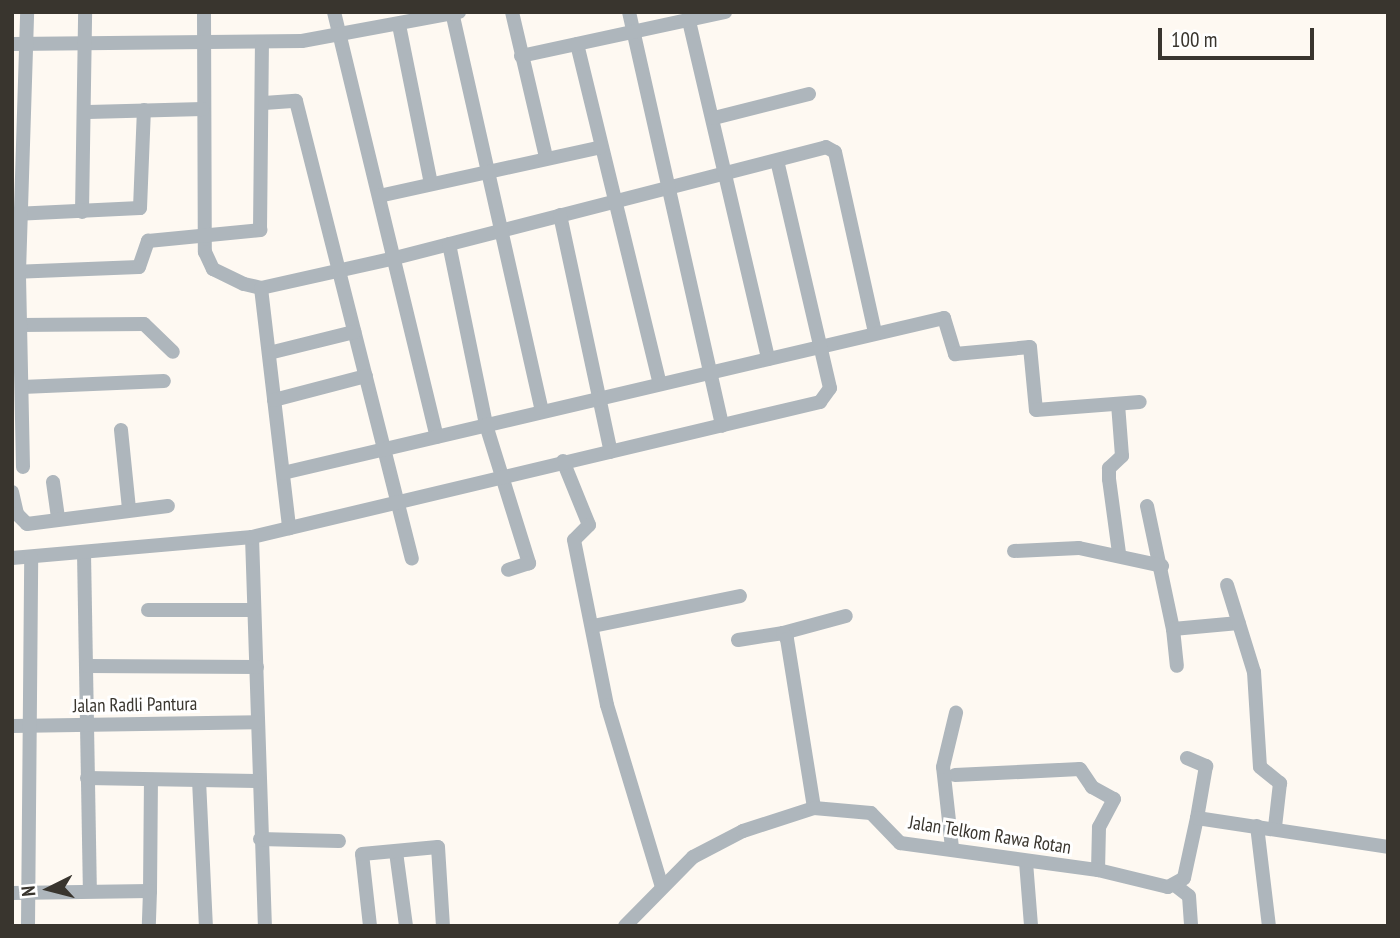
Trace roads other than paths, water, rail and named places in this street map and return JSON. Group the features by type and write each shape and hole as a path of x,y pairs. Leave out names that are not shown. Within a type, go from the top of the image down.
{"street":[{"path":"23,467 20,325 15,272 20,44 27,12"},
{"path":"82,212 88,112 85,12"},
{"path":"205,12 203,235 214,269 261,288 395,258 826,147 835,152 875,332"},
{"path":"334,12 437,437"},
{"path":"512,12 546,157"},
{"path":"629,12 722,426"},
{"path":"521,56 725,12"},
{"path":"20,44 262,43 340,38 454,13 487,172 504,230 542,410"},
{"path":"689,21 714,118 768,359"},
{"path":"398,25 431,183"},
{"path":"15,272 141,266 145,242 262,226 262,43"},
{"path":"577,44 660,384"},
{"path":"714,118 809,94"},
{"path":"264,103 296,101 338,271 401,505 412,559"},
{"path":"88,112 203,109"},
{"path":"16,214 140,208 144,110"},
{"path":"379,196 601,147"},
{"path":"12,558 252,537 401,505 502,480 563,461 722,426 826,398 821,345 777,161"},
{"path":"560,215 611,452"},
{"path":"449,244 486,425 530,564 508,570"},
{"path":"261,288 289,528"},
{"path":"283,473 875,332 946,318 955,354 1030,347 1036,410 1140,402"},
{"path":"20,325 146,325 173,352"},
{"path":"269,353 354,332"},
{"path":"274,400 366,376"},
{"path":"22,387 164,382"},
{"path":"1118,404 1122,456 1109,468 1109,479 1119,553"},
{"path":"121,430 129,509"},
{"path":"563,461 589,525 574,540 607,705 661,884"},
{"path":"53,482 58,519"},
{"path":"12,492 17,514 27,524 168,506"},
{"path":"1147,506 1173,629 1177,666"},
{"path":"252,537 258,781 265,926"},
{"path":"1014,551 1119,553 1161,566"},
{"path":"84,553 90,890"},
{"path":"28,926 31,557"},
{"path":"1227,585 1254,672 1260,767 1280,783 1275,827"},
{"path":"593,626 740,596"},
{"path":"148,610 254,610"},
{"path":"738,640 783,633 846,616"},
{"path":"1173,629 1239,623"},
{"path":"783,633 814,808"},
{"path":"87,666 257,667"},
{"path":"951,848 943,767 956,713"},
{"name":"Jalan Radli Pantura","path":"12,726 257,722"},
{"path":"1187,758 1206,766 1184,878 1176,886 1189,896 1191,926"},
{"path":"955,775 1080,769 1091,787 1114,799 1100,827 1098,870"},
{"path":"87,778 258,781"},
{"path":"149,926 151,780"},
{"path":"199,780 206,926"},
{"name":"Jalan Telkom Rawa Rotan","path":"625,926 661,884 721,840 814,808 856,808 880,818 901,843 1098,870 1176,886"},
{"path":"1197,818 1275,827 1388,848"},
{"path":"1257,827 1269,926"},
{"path":"260,839 339,841"},
{"path":"370,926 362,854 438,847 443,926"},
{"path":"396,852 406,926"},
{"path":"1026,862 1031,926"},
{"path":"12,893 150,891"}]}
